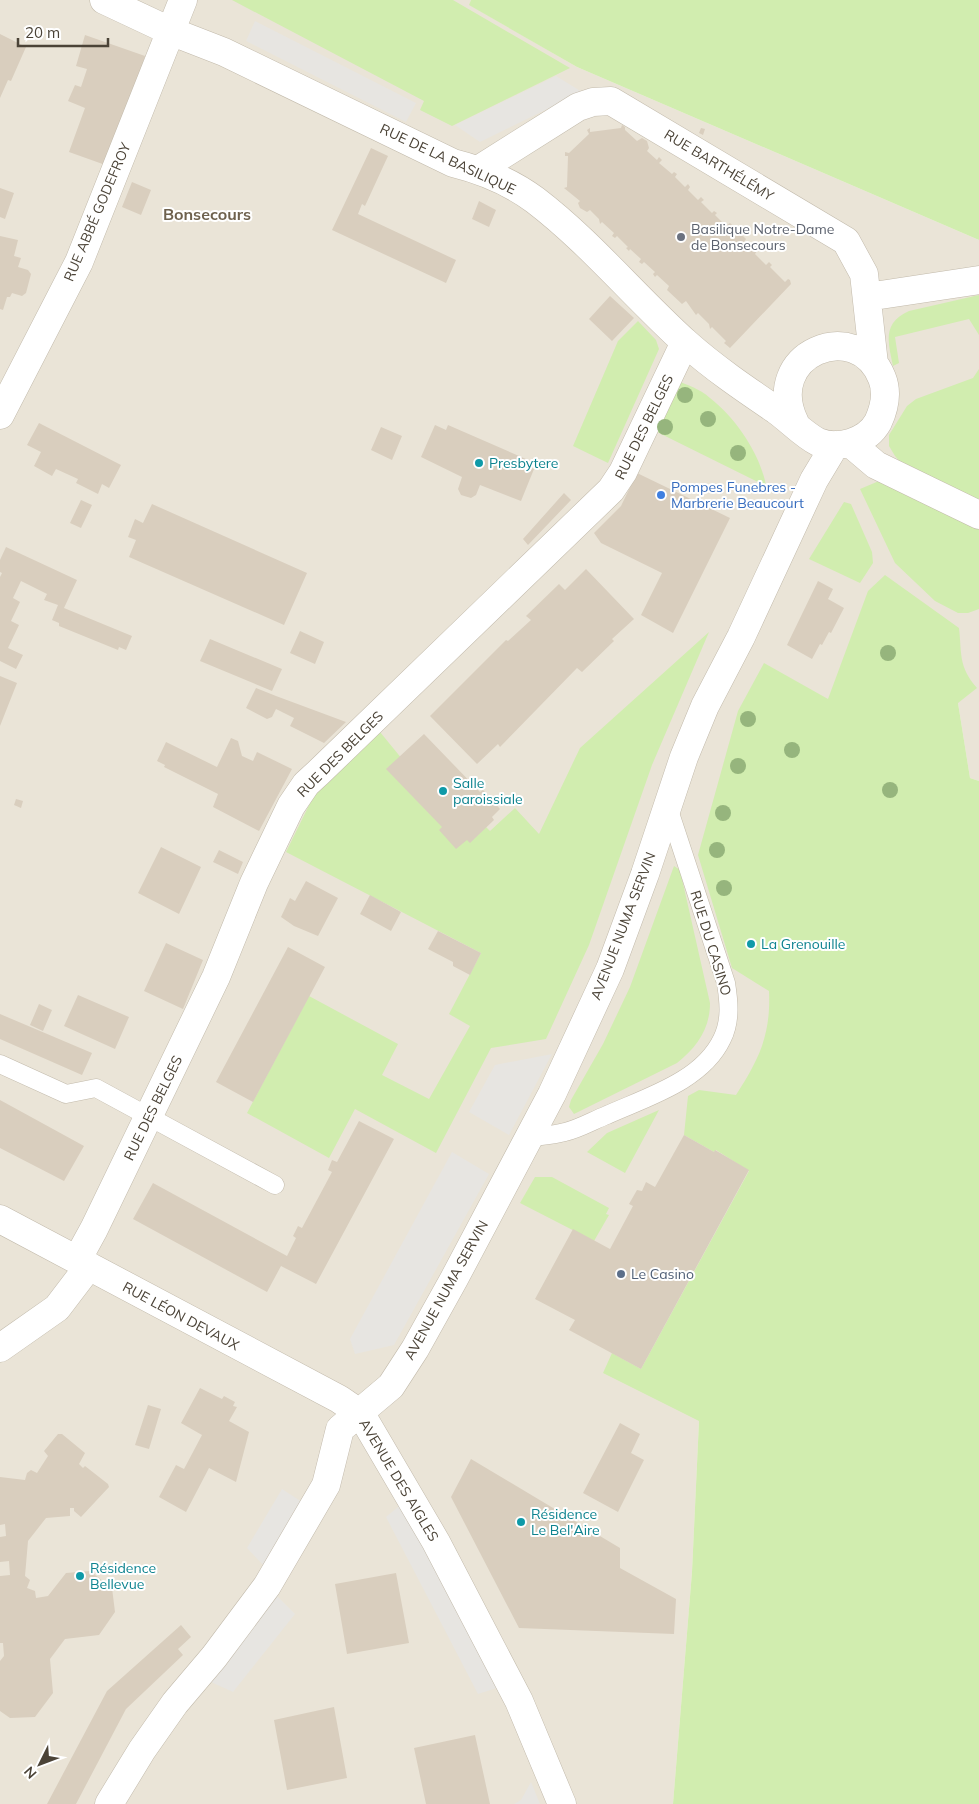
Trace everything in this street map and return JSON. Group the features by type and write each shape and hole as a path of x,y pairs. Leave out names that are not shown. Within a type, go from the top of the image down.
{"street":[{"name":"RUE DE LA BASILIQUE","path":"104,0 170,32 224,52 453,162 478,170 534,199 613,270 685,342 725,376 794,422 806,435 820,442 843,444 876,465 979,515"},
{"name":"RUE ABBÉ GODEFROY","path":"0,415 79,262 183,0"},
{"name":"RUE BARTHÉLÉMY","path":"478,170 578,108 593,102 611,101 846,241 864,274 874,364"},
{"path":"867,297 979,280"},
{"name":"RUE DES BELGES","path":"0,1348 57,1308 83,1263 149,1116 216,977 254,883 299,794 617,483 685,342"},
{"path":"794,422 788,410 786,393 790,376 799,362 813,351 829,346 846,347 861,353 874,364 883,379 885,396 883,411 876,425 864,436 843,444"},
{"name":"AVENUE NUMA SERVIN","path":"361,1414 391,1386 406,1364 454,1279 552,1094 610,969 645,874 667,805 705,706 741,637 814,480 843,444"},
{"name":"RUE LÉON DEVAUX","path":"0,1219 339,1399 361,1414"},
{"name":"AVENUE DES AIGLES","path":"109,1804 142,1750 175,1703 214,1657 268,1586 326,1485 340,1429 361,1414 436,1542 511,1686 562,1804"}],"lane":[{"name":"RUE DU CASINO","path":"528,1138 567,1132 656,1094 692,1074 705,1064 722,1039 728,1024 729,1004 726,983 667,805"},
{"path":"0,1064 66,1094 96,1088 275,1185"}],"shaded area":[{"path":"0,0 471,0 470,5 577,67 979,240 979,781 970,778 958,703 699,1421 692,1572 673,1804 0,1804"},
{"path":"255,21 416,103 406,122 246,41"},
{"path":"556,76 582,92 480,142 455,125"},
{"path":"552,1054 509,1135 469,1112 495,1065"},
{"path":"452,1152 489,1174 394,1345 355,1354 350,1339"},
{"path":"282,1489 302,1502 265,1567 247,1548"},
{"path":"404,1502 503,1686 478,1694 386,1517"},
{"path":"276,1595 295,1614 233,1692 211,1682"},
{"path":"531,1782 540,1804 514,1804 521,1800"}],"green space":[{"path":"232,0 453,0 570,68 452,126 420,110 424,101"},
{"path":"471,0 979,0 979,240 577,67 469,5"},
{"path":"979,295 979,335 969,319 895,337 899,363 893,366 889,334 894,321 900,316 909,311"},
{"path":"638,321 656,340 659,349 608,463 573,446 618,341"},
{"path":"979,369 979,515 923,488 895,456 889,446 889,435 907,406 916,399 973,378"},
{"path":"675,380 702,392 729,415 753,450 759,462 766,486 653,430"},
{"path":"879,481 888,482 979,529 979,609 968,613 958,613 935,601 895,563 860,489"},
{"path":"844,502 851,504 872,552 873,563 860,583 809,559"},
{"path":"885,575 959,628 964,666 977,688 958,703 970,778 979,781 979,1804 673,1804 692,1572 699,1421 603,1373 612,1353 641,1369 749,1171 716,1150 714,1152 684,1135 688,1096 699,1090 736,1095 757,1058 766,1034 768,1021 769,991 732,968 698,855 738,711 764,663 828,699 868,591"},
{"path":"709,632 652,765 589,945 546,1039 491,1048 436,1153 355,1109 329,1158 247,1113 309,996 398,1044 382,1075 429,1099 470,1026 449,1014 481,953 286,852 315,793 380,732 470,842 486,827 490,831 515,808 539,834 580,748"},
{"path":"674,866 680,870 710,1003 705,1029 691,1051 677,1063 574,1114 569,1107 571,1100 603,1044 630,987"},
{"path":"659,1110 625,1173 587,1152 607,1133"},
{"path":"535,1177 552,1177 609,1208 606,1214 609,1215 594,1241 520,1203"}],"building":[{"path":"0,34 26,47 11,81 8,80 0,98"},
{"path":"85,35 145,56 111,167 69,152 85,108 68,101 75,85 81,87 87,69 76,66"},
{"name":"Basilique Notre-Dame de Bonsecours","path":"622,125 637,141 642,138 647,141 649,148 647,151 657,160 659,157 662,160 659,163 672,174 674,172 677,174 675,177 685,187 688,184 690,187 688,190 698,200 701,197 704,200 701,202 712,213 714,211 717,213 715,215 726,226 730,223 746,239 744,242 752,251 755,249 757,251 755,254 766,265 769,262 772,265 770,267 785,282 788,279 790,280 791,284 730,348 724,343 726,341 712,327 710,329 709,324 698,313 696,315 686,301 682,304 667,290 669,286 657,275 655,277 653,274 655,272 644,262 642,264 639,262 641,259 630,249 629,251 626,248 628,247 617,236 615,238 612,236 614,233 602,222 600,224 599,219 590,210 587,212 580,208 578,203 580,201 564,188 567,187 568,156 565,156 565,152 569,153 589,134 587,130 590,128 590,132 621,128"},
{"path":"701,128 705,129 703,135 699,133"},
{"path":"371,148 388,156 365,206 362,204 358,214 456,260 446,283 332,230"},
{"path":"132,182 151,190 141,215 122,207"},
{"path":"0,188 14,193 5,219 0,217"},
{"path":"479,201 496,210 489,227 472,219"},
{"path":"0,236 18,240 14,256 21,258 18,267 28,270 31,274 26,293 22,296 12,293 10,297 7,297 3,310 0,309"},
{"path":"610,296 634,318 612,341 589,319"},
{"path":"39,423 121,465 109,488 102,484 98,494 76,483 78,479 56,469 52,476 34,466 41,452 27,445"},
{"name":"Presbytere","path":"435,425 446,430 448,425 526,459 525,465 534,469 521,501 480,485 476,495 471,498 461,495 458,489 462,477 421,457"},
{"path":"381,427 402,436 392,460 371,450"},
{"path":"637,473 730,518 673,633 641,615 662,573 601,543 594,533 621,506"},
{"path":"564,493 571,500 528,545 523,539"},
{"path":"81,500 92,505 81,528 70,523"},
{"path":"152,504 307,573 284,625 129,557 136,540 128,537 135,519 143,523"},
{"path":"6,547 77,580 64,608 132,636 126,650 119,647 118,650 59,626 59,623 52,620 58,605 44,600 47,594 21,581 13,598 20,602 11,621 19,625 8,648 23,655 16,669 0,661 0,577 2,573 0,572 0,560"},
{"path":"586,569 634,619 612,639 614,641 582,672 577,668 500,747 498,744 477,764 430,716 506,640 508,641 531,620 526,616 559,584 565,590"},
{"path":"818,581 833,589 828,599 844,608 831,633 829,632 822,645 820,644 812,659 787,645"},
{"path":"300,631 324,642 315,664 290,653"},
{"path":"210,639 282,669 272,691 200,661"},
{"path":"0,676 17,683 0,726"},
{"path":"256,688 346,722 324,743 290,726 294,718 276,709 272,717 267,719 246,708"},
{"name":"Salle paroissiale","path":"424,734 480,792 483,790 500,809 492,817 494,820 470,843 467,840 456,849 439,830 442,827 386,769"},
{"path":"231,738 238,741 242,756 253,761 257,752 292,769 259,831 213,807 218,794 164,767 165,765 157,761 166,742 217,767"},
{"path":"16,799 23,801 21,808 14,805"},
{"path":"161,847 201,867 179,914 138,893"},
{"path":"219,850 243,862 238,874 213,862"},
{"path":"306,881 338,898 318,936 294,926 281,917 290,898 295,901"},
{"path":"370,895 401,912 391,931 360,914"},
{"path":"438,931 481,953 470,975 453,966 453,962 428,949"},
{"path":"166,943 203,960 183,1009 144,991"},
{"path":"288,947 325,967 253,1102 216,1082"},
{"path":"78,995 129,1017 115,1049 64,1026"},
{"path":"39,1004 52,1010 43,1031 30,1025"},
{"path":"0,1014 92,1053 82,1075 0,1039"},
{"path":"0,1100 84,1146 64,1181 0,1148"},
{"path":"359,1121 394,1139 316,1284 281,1266 267,1292 133,1219 153,1183 287,1256 296,1238 293,1236 298,1226 302,1228 332,1172 328,1170 332,1160 337,1162"},
{"name":"Le Casino","path":"684,1135 749,1170 641,1369 569,1330 575,1320 535,1299 573,1229 610,1249 633,1206 629,1204 637,1190 642,1191 646,1182 655,1187"},
{"path":"200,1388 222,1399 224,1396 235,1402 233,1406 237,1407 229,1421 249,1432 236,1482 209,1468 186,1512 159,1497 176,1465 184,1469 202,1435 181,1423"},
{"path":"148,1405 161,1409 149,1449 135,1445"},
{"path":"620,1423 640,1434 631,1453 644,1460 618,1512 583,1493"},
{"name":"Résidence Bellevue","path":"58,1434 62,1434 85,1453 79,1464 83,1468 85,1466 108,1484 109,1487 81,1517 74,1511 74,1508 70,1508 70,1516 46,1518 28,1541 25,1576 30,1580 27,1588 35,1591 36,1598 48,1596 66,1573 90,1571 112,1588 115,1612 99,1635 65,1639 50,1659 53,1693 35,1717 10,1718 0,1711 0,1661 4,1656 3,1643 0,1643 0,1576 10,1575 9,1561 0,1562 0,1537 6,1536 5,1524 0,1525 0,1477 25,1480 27,1473 31,1470 37,1473 48,1456 44,1451"},
{"name":"Résidence Le Bel'Aire","path":"471,1459 620,1548 620,1568 676,1599 674,1634 519,1628 451,1497"},
{"path":"396,1573 409,1643 347,1654 335,1584"},
{"path":"181,1625 191,1637 178,1649 183,1655 126,1709 76,1804 47,1804 107,1691"},
{"path":"334,1707 347,1778 287,1790 274,1720"},
{"path":"475,1735 490,1804 426,1804 414,1748"}],"place":[{"name":"Basilique Notre-Dame de Bonsecours","path":"681,237"},
{"name":"Presbytere","path":"479,463"},
{"name":"Pompes Funebres - Marbrerie Beaucourt","path":"661,495"},
{"name":"Salle paroissiale","path":"443,791"},
{"name":"La Grenouille","path":"751,944"},
{"name":"Le Casino","path":"621,1274"},
{"name":"Résidence Le Bel'Aire","path":"521,1522"},
{"name":"Résidence Bellevue","path":"80,1576"}],"district":[{"name":"Bonsecours","path":"207,214"}]}
